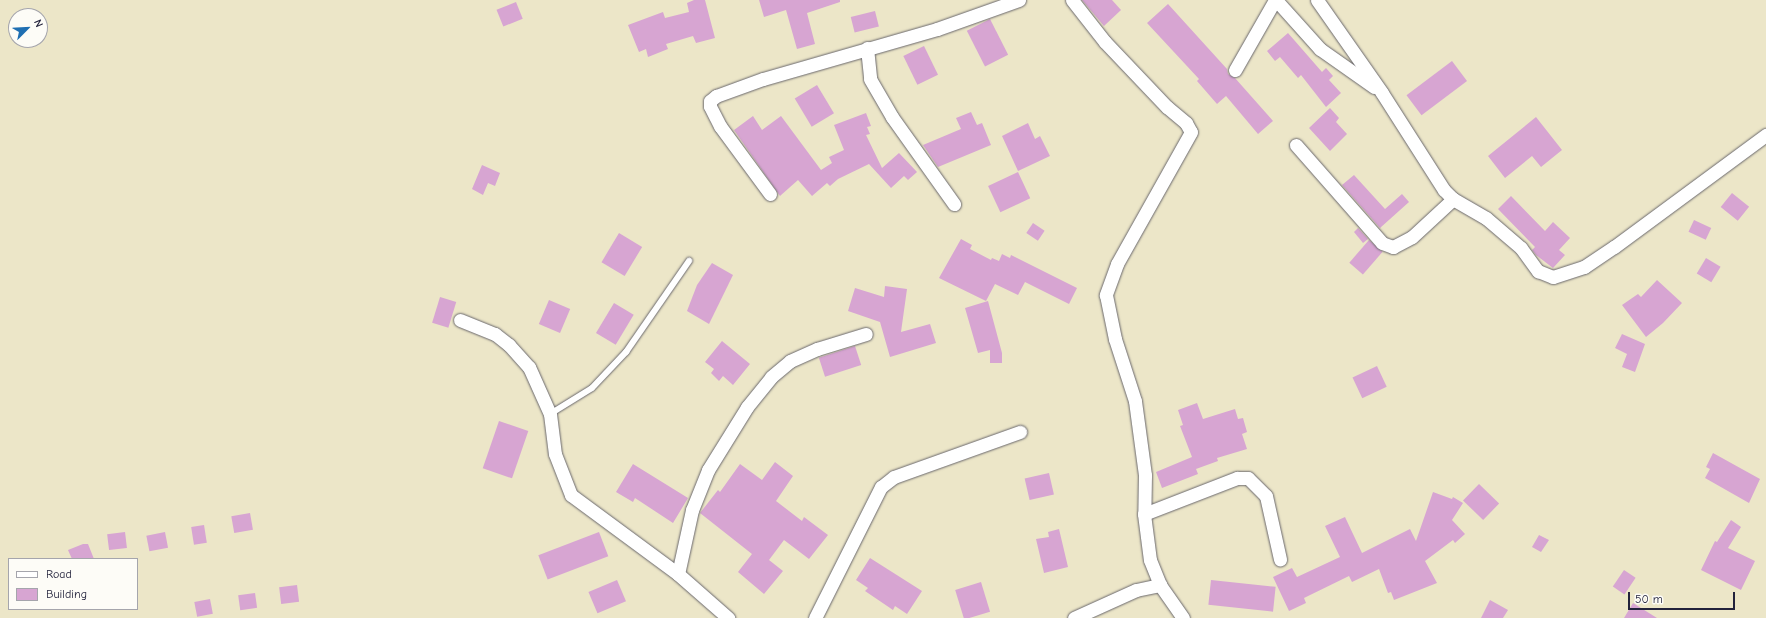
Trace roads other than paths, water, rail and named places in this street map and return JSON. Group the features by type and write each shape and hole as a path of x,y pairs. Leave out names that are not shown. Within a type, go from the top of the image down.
{"street":[{"path":"770,194 720,126 710,101 716,96 867,48 950,24 1019,0"},
{"path":"1072,0 1104,42 1167,107 1186,123 1191,132 1117,264 1106,294 1115,338 1135,401 1145,475 1144,514 1150,560 1160,585 1183,618"},
{"path":"1235,70 1276,0 1320,49 1382,93"},
{"path":"1317,0 1382,93 1426,164 1453,198 1486,218 1521,248 1538,271 1553,277 1584,267 1614,247 1766,135"},
{"path":"867,48 870,79 892,117 954,204"},
{"path":"1296,145 1382,243 1393,247 1412,237 1453,198"},
{"path":"460,320 494,334 509,345 529,367 550,414 556,454 571,495 678,574 728,618"},
{"path":"678,574 692,510 708,470 747,407 766,383 790,361 817,349 866,334"},
{"path":"815,618 881,488 894,476 1020,432"},
{"path":"1144,514 1237,478 1248,478 1266,496 1280,558"},
{"path":"1074,618 1136,590 1160,585"}],"lane":[{"path":"550,414 592,388 626,352 689,261"}]}
